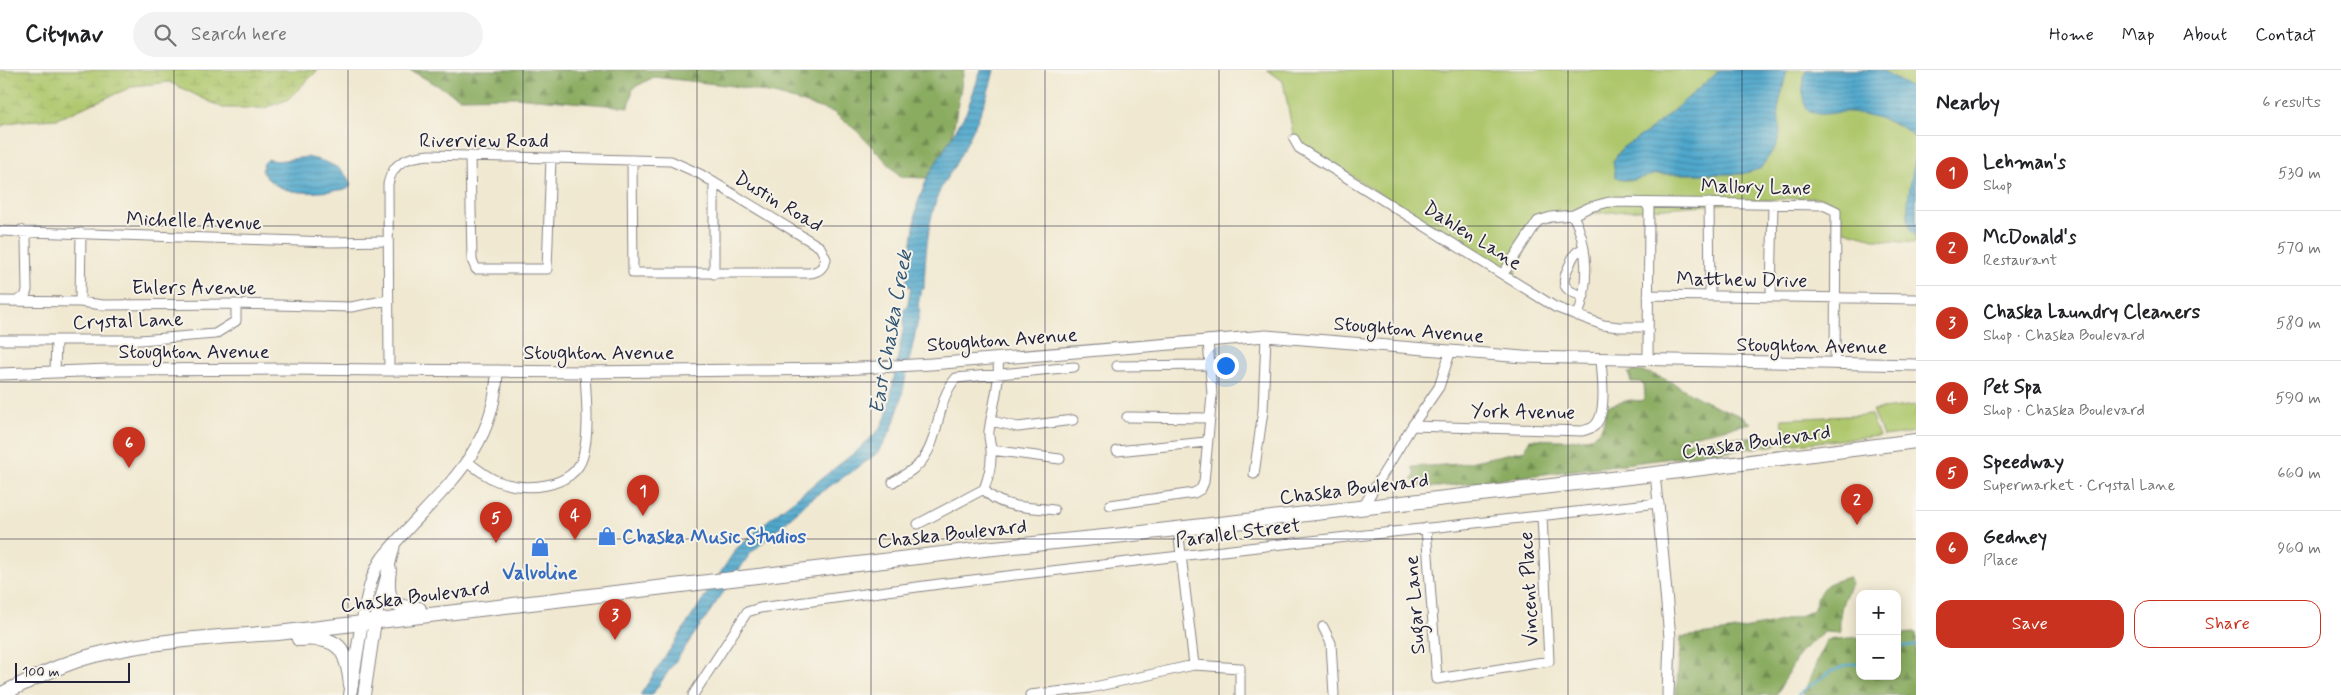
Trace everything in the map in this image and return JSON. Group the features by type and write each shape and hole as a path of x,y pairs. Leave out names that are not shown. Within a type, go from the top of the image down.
{"main road":[{"name":"Chaska Boulevard","path":"0,695 36,678 94,655 197,638 256,634 975,550 1178,529 1655,474 1916,441"},
{"path":"388,570 386,591 388,597 400,606 409,609 460,610"},
{"path":"350,690 368,621"},
{"path":"364,695 368,621"},
{"path":"256,634 292,640 318,638 339,646 347,658 350,690"}],"street":[{"name":"Dahlen Lane","path":"1294,139 1299,148 1555,307 1613,326 1647,327"},
{"name":"Riverview Road","path":"390,369 387,241 388,184 397,164 411,157 470,156 672,161 714,183"},
{"path":"470,156 472,260 476,269 547,269 551,158"},
{"path":"632,160 633,274 714,274 714,183"},
{"name":"Dustin Road","path":"714,183 820,247 826,259 823,266 816,272 714,274"},
{"name":"Mallory Lane","path":"1503,274 1538,221 1551,217 1573,215 1590,206 1609,202 1823,205 1836,211 1836,298"},
{"path":"1646,203 1649,209 1648,360"},
{"path":"1709,203 1710,294"},
{"path":"1771,295 1773,204"},
{"path":"1573,215 1579,228 1587,266 1584,296 1578,316"},
{"name":"Michelle Avenue","path":"0,230 331,242 387,241"},
{"path":"18,300 25,297 27,290 26,238 21,230"},
{"path":"80,302 81,233"},
{"path":"1583,249 1576,253 1563,280 1570,291 1584,296"},
{"name":"Matthew Drive","path":"1648,295 1710,294 1916,299"},
{"path":"1835,364 1836,298"},
{"name":"Ehlers Avenue","path":"0,301 80,302 103,305 236,304 351,307 388,300"},
{"name":"Crystal Lane","path":"0,340 140,340 215,334 236,321 236,304"},
{"path":"1254,474 1263,411 1266,336"},
{"name":"Stoughton Avenue","path":"0,374 390,369 585,372 878,368 1266,336 1450,352 1600,360 1916,365"},
{"path":"55,372 56,340"},
{"path":"1110,505 1194,493 1201,489 1205,474 1206,442 1212,395 1208,340"},
{"path":"1363,507 1412,426 1439,387 1450,352"},
{"path":"918,524 984,489 990,473 991,450 988,433 997,396 998,358"},
{"name":"York Avenue","path":"1412,426 1582,431 1593,428 1598,421 1603,392 1600,360"},
{"path":"1117,366 1209,365"},
{"path":"893,482 919,465 924,457 945,396 956,378 967,375 999,375 1074,367"},
{"path":"368,621 377,569 383,558 468,462 491,415 497,389 497,371"},
{"path":"468,462 496,481 510,485 552,485 566,478 578,468 583,456 586,423 585,372"},
{"path":"1127,417 1210,418"},
{"path":"991,421 1018,427 1073,420"},
{"path":"1117,451 1206,442"},
{"path":"991,450 1060,459"},
{"path":"1655,474 1670,638 1668,695"},
{"path":"984,489 988,495 996,500 1018,506 1054,510"},
{"name":"Parallel Street","path":"693,695 747,612 760,608 1426,528 1658,504"},
{"name":"Vincent Place","path":"1437,679 1549,661 1542,516"},
{"name":"Sugar Lane","path":"1426,528 1437,679"},
{"path":"1178,529 1194,666"},
{"path":"368,621 388,570 394,547"},
{"path":"1323,626 1331,643 1334,695"},
{"path":"1030,695 1090,688 1194,666 1240,668 1240,695"}],"green space":[{"path":"0,70 318,70 287,100 264,108 223,108 169,82 134,86 57,119 20,121 0,126"},
{"path":"410,70 964,70 952,137 927,178 901,177 857,131 833,112 778,95 734,86 654,77 633,88 629,107 515,97 460,98"},
{"path":"1267,70 1916,70 1916,243 1877,240 1842,230 1842,218 1833,202 1820,198 1795,198 1573,215 1538,221 1513,279 1294,139 1283,81"},
{"path":"1635,371 1667,380 1706,401 1739,415 1751,423 1687,437 1677,442 1731,437 1771,438 1778,445 1438,487 1421,487 1412,480 1415,473 1412,467 1460,464 1525,450 1530,439 1556,440 1594,436 1601,429 1607,406 1630,400 1642,401 1645,397 1644,384 1631,382 1628,373"},
{"path":"1916,405 1916,432 1883,436 1873,410"},
{"path":"1871,415 1879,436 1786,445 1782,419"},
{"path":"1849,577 1852,584 1845,596 1842,607 1840,633 1824,632 1800,652 1776,695 1676,695 1681,637 1731,631 1797,617 1813,611 1818,596 1824,587"},
{"path":"1916,633 1916,695 1803,695 1826,640 1856,637 1856,680 1901,680 1901,634"}],"water":[{"name":"East Chaska Creek","path":"981,70 994,70 978,119 934,206 927,242 924,289 921,289 918,306 920,311 900,404 892,428 883,445 876,454 863,464 812,498 750,554 652,695 640,695 736,549 773,516 858,450 879,430 886,417 904,325 904,308 907,307 911,287 906,286 917,205 928,176 966,113"},
{"path":"1720,70 1787,70 1778,109 1780,133 1776,146 1760,169 1741,174 1656,174 1634,180 1622,180 1615,176 1613,161 1623,147 1649,131"},
{"path":"1806,70 1882,70 1916,91 1916,140 1905,129 1867,115 1850,112 1823,114 1809,110 1803,99 1803,84"},
{"path":"1916,154 1916,236 1911,230 1908,221 1908,210 1910,185"},
{"path":"307,157 334,165 344,174 351,186 348,189 325,192 289,190 269,180 262,171 264,163 268,159 277,161"}],"waterway":[{"name":"East Chaska Creek","path":"1901,647 1916,646"},
{"name":"East Chaska Creek","path":"1798,695 1836,670 1844,666 1856,664"}],"place":[{"name":"Gedney","path":"129,468"},
{"name":"Lehman's","path":"643,516"},
{"name":"McDonald's","path":"1857,525"},
{"name":"Chaska Music Studios","path":"607,536"},
{"name":"Pet Spa","path":"575,540"},
{"name":"Speedway","path":"496,543"},
{"name":"Valvoline","path":"540,547"},
{"name":"Chaska Laundry Cleaners","path":"615,640"}]}
